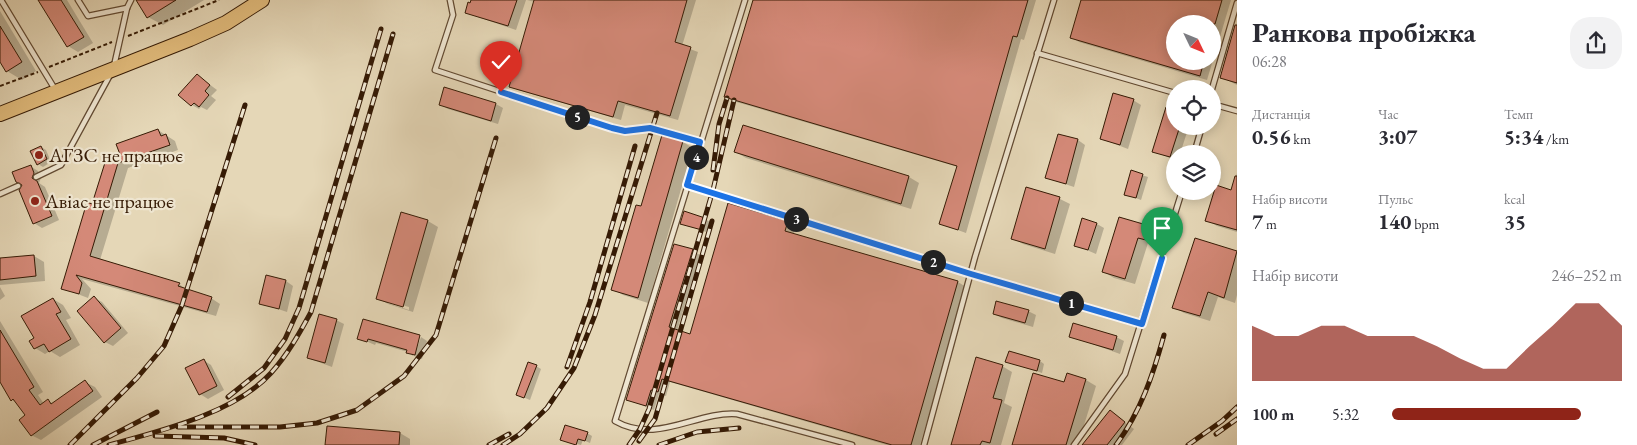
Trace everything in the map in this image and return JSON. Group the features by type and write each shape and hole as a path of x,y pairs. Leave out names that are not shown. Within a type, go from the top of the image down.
{"main road":[{"path":"0,114 112,71 226,23 262,0"}],"lane":[{"path":"1,0 57,92"},
{"path":"78,0 88,16 127,8"},
{"path":"36,177 61,165 112,71 122,39 127,8 131,0"},
{"path":"450,0 453,15 435,70 612,128 631,131 650,128 700,142"},
{"path":"745,0 615,421 624,429 636,433 660,434 674,432 720,415 737,414 852,445"},
{"path":"924,445 971,274 1054,0"},
{"path":"1215,80 1237,3"},
{"path":"1037,53 1166,90"},
{"path":"1221,107 1237,111"},
{"path":"687,185 971,274 1142,324"},
{"path":"0,194 18,186"},
{"path":"1074,445 1122,380 1142,324 1179,200"}],"path":[{"path":"0,86 219,0"}],"building":[{"path":"38,0 61,0 84,37 67,47"},
{"path":"136,0 176,0 147,18"},
{"path":"471,0 517,0 508,26 465,13 468,2 470,3"},
{"path":"534,0 687,0 675,42 691,47 670,116 618,101 613,117 509,87"},
{"path":"753,0 1028,0 1017,37 1013,36 958,230 939,224 957,166 724,97"},
{"path":"1081,0 1222,0 1218,15 1166,15 1166,66 1070,38"},
{"path":"1235,25 1237,25 1237,83 1220,78"},
{"path":"0,26 22,62 6,72 0,62"},
{"path":"1179,70 1202,70 1200,76"},
{"path":"197,74 210,85 205,91 209,95 199,107 194,103 191,106 178,95"},
{"path":"444,87 496,103 491,121 439,105"},
{"path":"1113,93 1134,99 1120,145 1100,139"},
{"path":"1166,107 1166,135 1177,135 1174,145 1166,145 1166,156 1152,152"},
{"path":"743,125 909,176 901,204 734,152"},
{"path":"158,129 161,136 166,134 170,145 118,163 90,256 180,283 178,286 212,297 207,312 76,275 82,283 79,294 61,289 87,202 92,204 108,153 121,157 116,144"},
{"path":"1058,134 1078,139 1066,184 1045,178"},
{"path":"662,135 683,141 638,298 611,290 636,205 641,206"},
{"name":"АГЗС не працює","path":"41,146 47,159 37,165 30,151"},
{"name":"Авіас не працює","path":"31,165 34,173 32,178 37,181 52,216 33,224 19,190 22,185 16,182 12,172"},
{"path":"1131,170 1143,174 1136,198 1124,195"},
{"path":"1235,176 1237,176 1237,230 1205,221 1211,200 1221,200 1221,187 1231,190"},
{"path":"1026,187 1060,197 1045,249 1011,239"},
{"path":"728,203 788,221 785,231 958,281 911,445 892,445 662,379 658,392 651,390 646,406 626,400 674,244 693,249 669,327 690,334"},
{"path":"684,211 705,218 702,230 680,224"},
{"path":"401,212 428,220 403,307 376,299"},
{"path":"1119,217 1150,226 1146,240 1138,238 1125,279 1102,272"},
{"path":"1082,218 1097,223 1088,250 1074,246"},
{"path":"1195,238 1237,251 1224,298 1208,292 1200,316 1172,308"},
{"path":"34,255 36,276 0,280 0,258"},
{"path":"266,275 286,280 279,309 259,304"},
{"path":"94,296 121,328 104,343 77,311"},
{"path":"53,298 61,312 56,314 71,339 49,352 44,344 34,349 29,341 34,338 21,316"},
{"path":"996,301 1029,310 1025,323 993,314"},
{"path":"319,314 337,319 325,363 307,358"},
{"path":"363,319 420,335 415,355 406,353 407,350 368,339 367,342 357,339"},
{"path":"1073,323 1117,336 1113,350 1069,337"},
{"path":"0,330 34,387 29,390 40,405 48,399 51,404 85,380 93,391 31,436 19,420 25,415 13,399 11,401 0,382"},
{"path":"1009,351 1040,360 1037,371 1005,362"},
{"path":"976,357 1003,365 993,398 1002,400 990,443 982,441 980,445 951,445"},
{"path":"204,359 217,386 199,395 185,368"},
{"path":"528,362 537,365 524,398 516,395"},
{"path":"1033,373 1064,382 1067,373 1086,379 1066,445 1012,445"},
{"path":"1110,410 1125,422 1107,445 1082,445"},
{"path":"565,425 588,432 585,441 578,439 576,445 560,440"},
{"path":"327,426 400,432 399,445 325,445"}],"railway":[{"path":"228,397 264,368 285,339 299,308 381,29"},
{"path":"109,445 196,419 238,399 256,387 271,373 288,351 311,312 393,34"},
{"path":"713,170 719,124 727,98"},
{"path":"629,445 640,429 649,409 713,190 734,100"},
{"path":"70,445 137,378 164,346 182,305 245,105"},
{"path":"503,445 520,434 547,408 574,368 595,315 657,113"},
{"path":"178,427 280,427 317,423 357,410 404,376 436,335 496,138"},
{"path":"567,367 590,302 635,146"},
{"path":"639,441 655,419 712,221"},
{"path":"1116,445 1139,406 1164,335"},
{"path":"1188,445 1222,421 1237,407"},
{"path":"93,445 157,412"},
{"path":"1216,434 1237,419"},
{"path":"659,445 697,432 739,428"},
{"path":"489,445 509,434"},
{"path":"155,436 224,438 255,445"}],"place":[{"name":"АГЗС не працює","path":"39,155"},
{"name":"Авіас не працює","path":"35,201"}],"route":[{"path":"501,92 612,128 638,131 650,128 700,142 687,185 971,274 1142,324 1162,258"}]}
